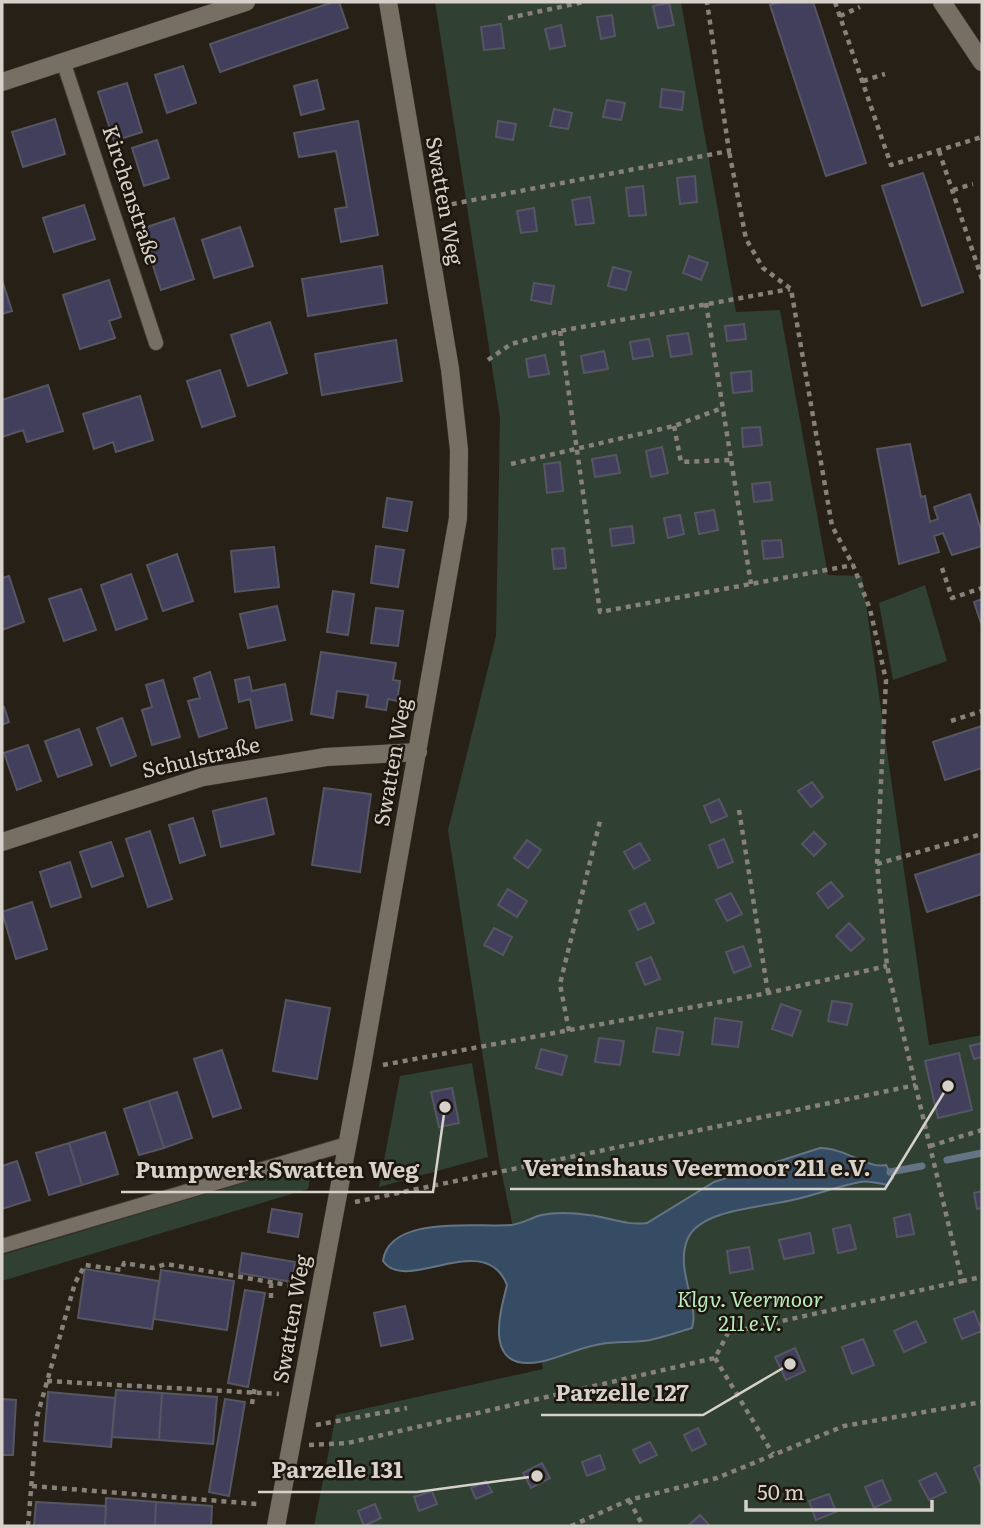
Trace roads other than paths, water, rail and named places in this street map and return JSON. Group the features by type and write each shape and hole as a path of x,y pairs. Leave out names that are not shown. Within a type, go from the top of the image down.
{"street":[{"path":"2,82 246,2"},
{"name":"Swatten Weg","path":"276,1526 362,1066 458,518 460,478 450,369 388,2"},
{"path":"942,2 982,62"},
{"name":"Schulstraße","path":"2,842 203,777 326,757 418,752"}],"lane":[{"name":"Kirchenstraße","path":"63,61 156,343"},
{"path":"2,1246 347,1144"}],"water":[{"path":"820,1148 839,1151 871,1164 886,1165 893,1178 887,1185 863,1181 797,1199 737,1210 707,1220 688,1238 684,1250 685,1274 693,1309 692,1328 655,1339 601,1344 539,1362 522,1363 510,1358 503,1350 499,1338 507,1285 496,1269 482,1262 464,1261 409,1271 394,1269 383,1261 389,1246 401,1236 437,1226 511,1225 541,1215 559,1213 647,1223 714,1182"}],"waterway":[{"path":"947,1160 982,1153"},
{"path":"890,1172 922,1166"}],"place":[{"name":"Vereinshaus Veermoor 211 e.V.","path":"948,1086"},
{"name":"Pumpwerk Swatten Weg","path":"445,1107"},
{"name":"Parzelle 127","path":"790,1364"},
{"name":"Parzelle 131","path":"537,1476"}],"park label":[{"name":"Klgv. Veermoor 211 e.V.","path":"750,1312"}]}
